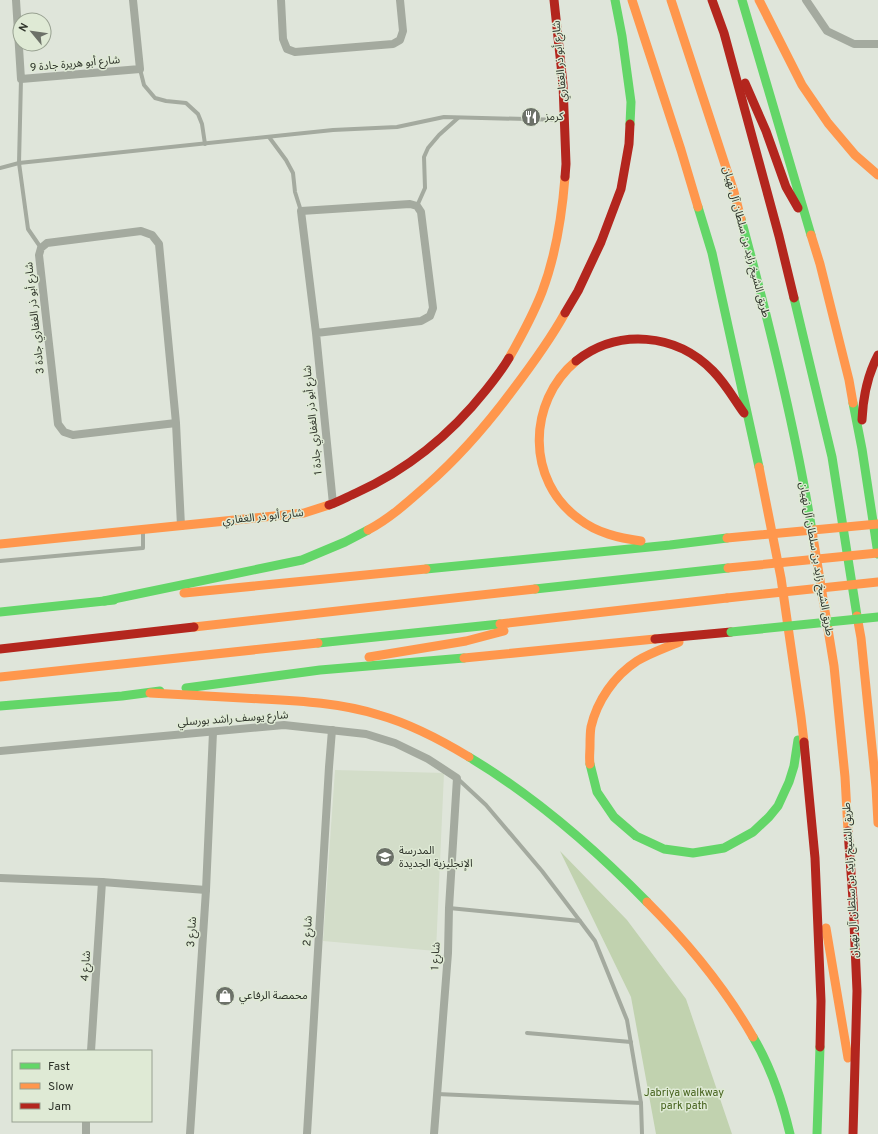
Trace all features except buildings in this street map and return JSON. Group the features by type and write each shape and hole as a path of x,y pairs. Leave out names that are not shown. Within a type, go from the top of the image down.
{"main road":[{"name":"شارع أبو ذر الغفاري","path":"0,544 304,513 333,504 372,486 404,467 444,436 479,399 502,370 520,338 542,292 555,250 563,207 566,164 563,84 554,0"},
{"path":"104,601 302,560 345,542 377,525 412,499 469,445 527,372 554,333 578,292 601,242 621,189 629,144 631,102 622,36 615,0"},
{"path":"632,0 681,150 712,253 782,578 801,717 815,858 821,1001 817,1134"},
{"name":"طريق الشيخ زايد بن سلطان آل نهيان","path":"672,0 736,200 763,300 790,414 808,507 834,666 845,777 857,991 853,1134"},
{"path":"712,0 724,33 766,131 786,187 810,228"},
{"path":"0,649 728,568 878,553 862,449 848,380 820,264 742,0"},
{"path":"759,0 802,85 828,123 855,155 878,175"},
{"path":"724,33 779,236 832,457 861,638 876,787 878,823"},
{"path":"670,545 626,540 604,534 576,518 558,499 544,473 538,447 542,413 554,385 572,365 596,349 620,340 653,340 668,343 685,350 707,365 724,384 748,419"},
{"path":"862,449 862,413 864,391 869,372 878,355"},
{"path":"0,612 878,524"},
{"path":"0,677 878,582"},
{"path":"0,706 150,693 320,670 696,636 878,617"},
{"path":"320,670 351,660 466,641 552,618"},
{"path":"696,636 651,654 629,667 609,688 595,714 588,743 589,763 594,784 607,809 628,831 655,846 672,851 687,853 705,852 722,848 748,835 770,816 786,791 794,764 801,717"},
{"path":"150,693 311,702 365,711 415,728 486,767 543,809 608,864 638,891 682,939 720,986 758,1046 779,1094 790,1134"},
{"path":"815,858 854,1094"}],"street":[{"name":"شارع أبو هريرة جادة 9","path":"16,0 21,80 140,69"},
{"path":"133,0 140,69"},
{"path":"281,0 283,39 287,49 295,52 393,44 400,40 403,31 400,0"},
{"path":"806,0 827,31 854,44 878,44"},
{"path":"301,211 410,204 417,206 421,212 433,308 430,316 421,321 316,333"},
{"name":"شارع أبو ذر الغفاري جادة 1","path":"301,211 316,333 333,504"},
{"name":"شارع أبو ذر الغفاري جادة 3","path":"176,423 73,435 64,432 58,424 39,255 41,248 47,243 141,231 152,235 159,244 176,423 181,526"},
{"name":"شارع يوسف راشد بورسلي","path":"0,751 284,725 366,734 395,743 428,759 457,778"},
{"name":"شارع 2","path":"307,1134 332,730"},
{"name":"شارع 3","path":"190,1134 206,890 213,732"},
{"name":"شارع 1","path":"434,1134 448,954 449,908 457,778"},
{"path":"0,878 102,882 206,890"},
{"name":"شارع 4","path":"91,1050 102,882"},
{"path":"86,1122 86,1134"}],"lane":[{"path":"140,69 144,86 155,98 166,101 186,103 198,114 202,124 205,144"},
{"path":"21,80 19,164 28,229 41,248"},
{"path":"0,168 19,164 332,130 397,127 444,117 564,120"},
{"path":"417,206 425,188 424,157 428,148 439,135 458,118"},
{"path":"269,137 286,160 293,174 294,192 301,211"},
{"path":"0,561 143,548 143,530"},
{"path":"457,778 486,805 542,871 595,941 627,1020 641,1103 642,1134"},
{"path":"449,908 580,921"},
{"path":"527,1033 631,1042"},
{"path":"437,1094 641,1103"}],"shaded area":[{"name":"المدرسة الإنجليزية الجديدة","path":"335,770 444,773 436,951 323,941"}],"green space":[{"name":"Jabriya walkway park path","path":"560,851 627,920 686,999 732,1134 656,1134 631,997"}],"traffic: fast":[{"path":"615,0 622,36 631,102 630,124"},
{"path":"742,0 811,235"},
{"path":"698,207 712,253 759,467"},
{"path":"741,219 781,374 798,452 812,531"},
{"path":"794,298 832,457 857,616"},
{"path":"853,403 862,449 878,554"},
{"path":"104,601 302,560 345,542 368,530"},
{"path":"426,569 727,538"},
{"path":"535,589 728,568"},
{"path":"0,612 114,600"},
{"path":"731,632 878,617"},
{"path":"318,643 500,624"},
{"path":"186,688 320,670 464,658"},
{"path":"0,706 122,696 160,691"},
{"path":"590,764 597,792 614,817 636,836 664,849 693,853 724,848 753,832 769,817 778,806 789,782 794,766 798,740"},
{"path":"469,757 493,772 540,806 585,843 647,902"},
{"path":"753,1037 775,1084 790,1134"},
{"path":"817,1134 820,1047"}],"traffic: slow":[{"path":"632,0 698,207"},
{"path":"671,0 734,192 741,219"},
{"path":"759,0 802,85 828,123 855,155 878,175"},
{"path":"509,358 531,317 547,278 558,235 565,177"},
{"path":"811,235 820,264 849,380 853,403"},
{"path":"368,530 376,526 412,498 450,464 472,441 526,372 547,343 565,313"},
{"path":"576,361 560,378 548,398 541,419 539,441 542,463 549,484 562,503 586,524 608,534 641,541"},
{"path":"759,467 781,578 804,742"},
{"path":"0,544 304,513 329,505"},
{"path":"727,538 878,524"},
{"path":"812,531 834,666 845,777 848,831"},
{"path":"728,568 878,553"},
{"path":"184,593 426,569"},
{"path":"727,598 878,582"},
{"path":"194,627 535,589"},
{"path":"500,624 727,598"},
{"path":"857,616 861,638 876,787 878,823"},
{"path":"369,657 466,641 504,631"},
{"path":"464,658 655,639"},
{"path":"590,764 591,727 597,708 608,690 621,674 637,661 679,642"},
{"path":"0,677 318,643"},
{"path":"150,693 321,703 365,711 403,723 437,739 469,757"},
{"path":"647,902 691,949 718,983 753,1037"},
{"path":"826,928 848,1058"}],"traffic: jam":[{"path":"554,0 563,84 566,164 565,177"},
{"path":"712,0 724,33 779,236 794,298"},
{"path":"745,83 766,131 786,187 798,208"},
{"path":"565,313 578,291 601,242 621,189 629,144 630,124"},
{"path":"576,361 592,350 610,343 646,339 664,342 682,349 698,358 713,371 744,413"},
{"path":"862,420 866,387 878,355"},
{"path":"329,505 375,484 410,462 443,436 472,406 495,379 509,358"},
{"path":"0,649 194,627"},
{"path":"655,639 731,632"},
{"path":"804,742 815,858 821,1001 820,1047"},
{"path":"848,831 857,991 853,1134"}],"place":[{"name":"كرمز","path":"531,117"},
{"name":"المدرسة الإنجليزية الجديدة","path":"385,857"},
{"name":"محمصة الرفاعي","path":"225,996"}]}
